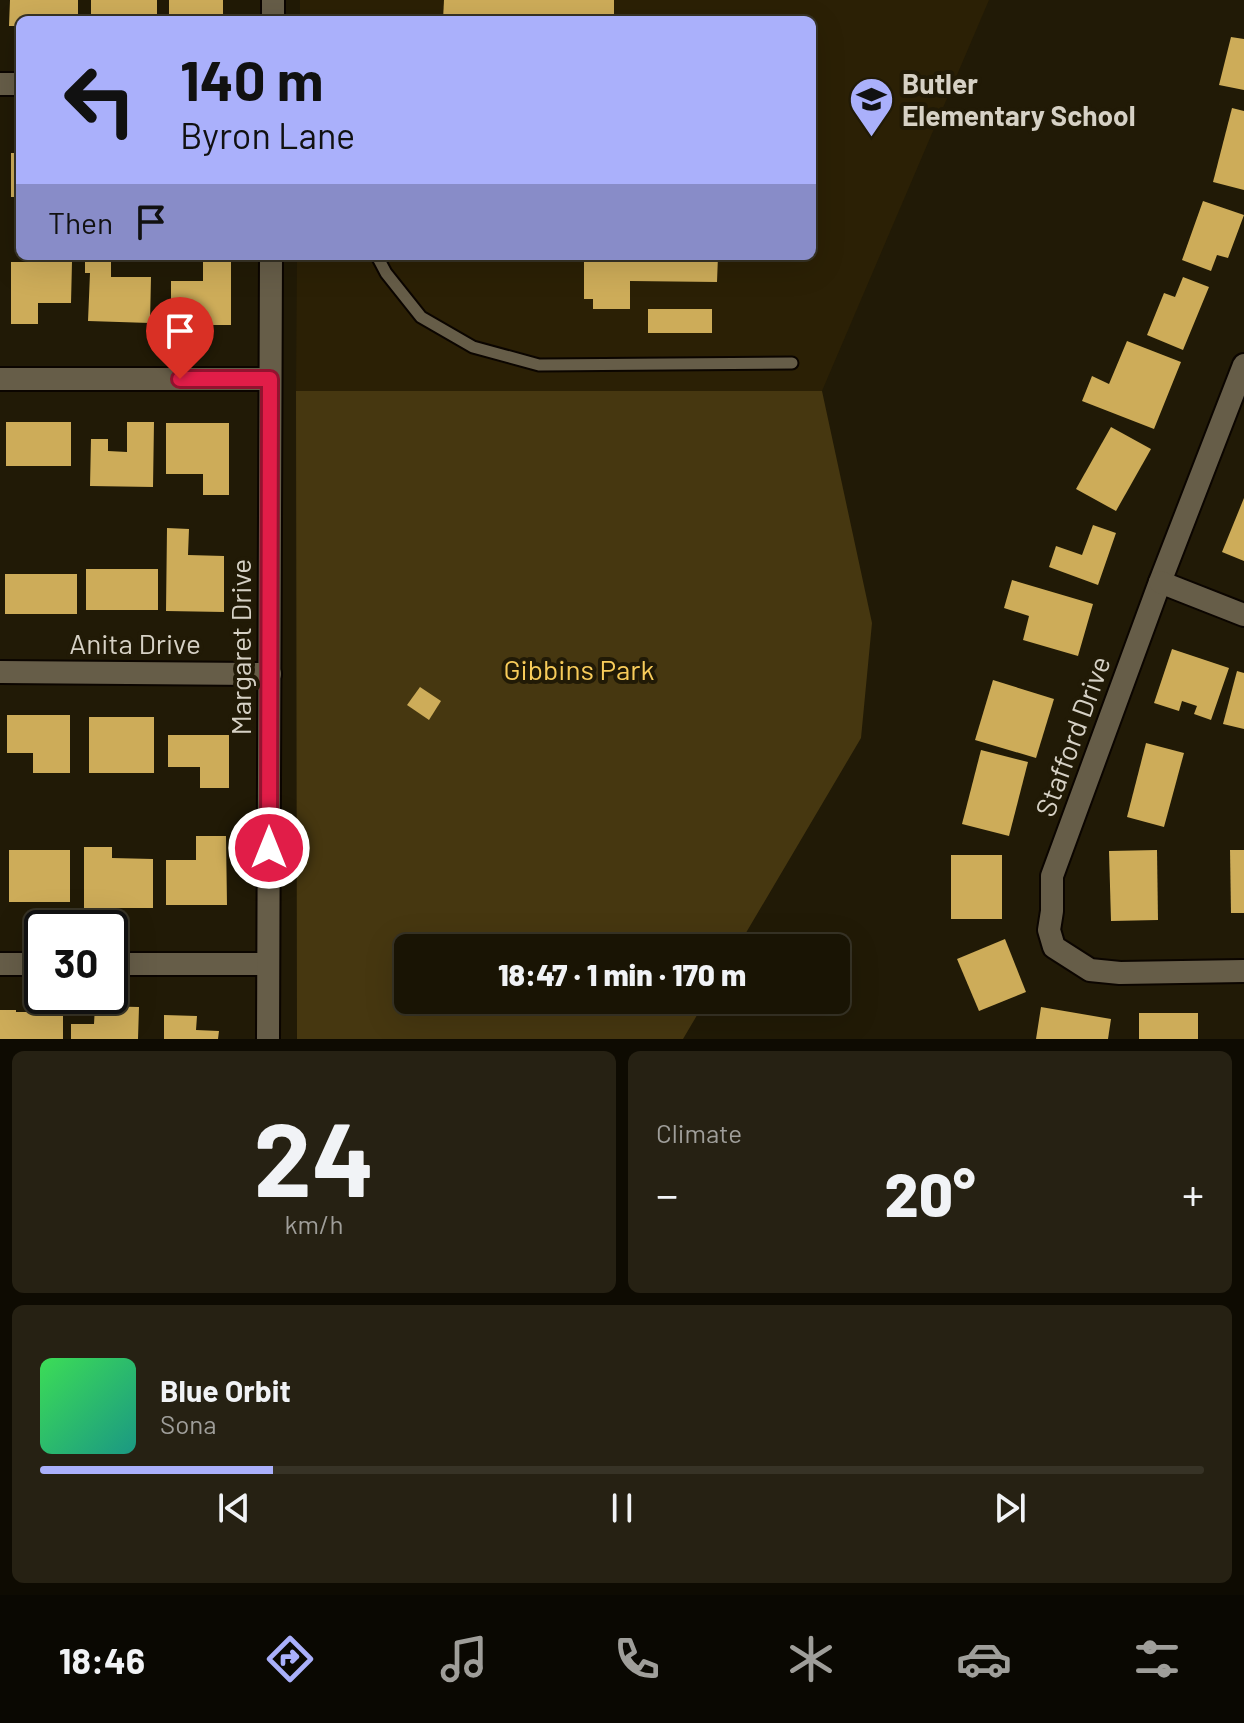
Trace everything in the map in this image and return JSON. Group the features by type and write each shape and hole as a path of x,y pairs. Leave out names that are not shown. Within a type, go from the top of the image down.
{"street":[{"name":"Margaret Drive","path":"268,1039 271,260"},
{"name":"Stafford Drive","path":"1244,365 1052,876 1049,930 1054,947 1090,970 1120,973 1244,971"},
{"path":"0,379 270,379"},
{"path":"1160,582 1244,615"},
{"name":"Anita Drive","path":"0,672 270,674"},
{"path":"0,964 24,964"},
{"path":"128,964 268,964"}],"lane":[{"path":"379,260 421,317 473,347 539,365 792,363"}],"shaded area":[{"name":"Butler Elementary School","path":"300,0 989,0 822,391 296,391 297,260 816,260 816,16 300,16"}],"green space":[{"name":"Gibbins Park","path":"296,391 822,391 872,623 861,738 745,934 394,934 394,1014 698,1014 683,1039 297,1039"}],"building":[{"path":"10,0 78,0 78,16 16,16 16,26 9,26"},
{"path":"91,0 157,0 157,16 91,16"},
{"path":"169,0 223,0 223,16 169,16"},
{"path":"444,0 614,0 614,16 443,16"},
{"path":"1231,37 1244,39 1244,90 1219,85"},
{"path":"1232,108 1244,111 1244,190 1213,182"},
{"path":"11,153 16,153 16,197 11,197"},
{"path":"1203,201 1244,215 1228,258 1217,255 1211,271 1182,260"},
{"path":"85,260 111,260 111,277 151,277 150,323 88,321 90,273 85,273"},
{"path":"203,260 231,260 231,325 171,325 171,281 203,281"},
{"path":"584,260 718,260 717,282 630,281 630,309 593,309 593,299 584,299"},
{"path":"11,262 72,262 71,303 38,303 38,324 11,324"},
{"path":"1183,277 1209,287 1183,350 1147,335 1164,293 1175,297"},
{"path":"648,309 712,309 712,333 648,333"},
{"path":"1127,341 1181,362 1154,429 1082,401 1092,376 1109,384"},
{"path":"6,422 71,422 71,466 6,466"},
{"path":"127,422 154,422 153,487 90,486 91,439 108,439 108,451 127,452"},
{"path":"166,423 229,423 229,495 203,495 203,474 166,474"},
{"path":"1111,427 1151,449 1116,511 1076,489"},
{"path":"1244,498 1244,561 1222,552"},
{"path":"1093,525 1116,533 1098,585 1049,567 1056,546 1082,555"},
{"path":"167,528 189,529 188,555 224,556 224,612 166,611"},
{"path":"86,569 158,569 158,610 86,610"},
{"path":"5,574 77,574 77,614 5,614"},
{"path":"1012,580 1093,604 1078,656 1023,640 1029,616 1004,608"},
{"path":"1172,649 1229,668 1211,720 1194,714 1197,706 1182,701 1179,711 1154,703"},
{"path":"1237,671 1244,673 1244,729 1223,724"},
{"path":"993,680 1054,699 1036,758 975,740"},
{"path":"420,687 441,701 429,720 407,705"},
{"path":"7,715 70,715 70,773 33,773 33,753 7,753"},
{"path":"89,717 154,717 154,773 89,773"},
{"path":"168,735 229,735 229,788 200,788 200,767 168,767"},
{"path":"1146,743 1184,753 1164,827 1127,817"},
{"path":"981,750 1028,762 1009,836 962,824"},
{"path":"196,836 226,836 227,905 166,905 166,860 196,860"},
{"path":"84,847 112,847 112,858 153,859 153,908 84,908"},
{"path":"9,850 70,850 70,902 9,902"},
{"path":"1157,850 1158,920 1111,921 1109,851"},
{"path":"1230,850 1244,850 1244,913 1231,913"},
{"path":"951,855 1002,855 1002,919 951,919"},
{"path":"1005,939 1026,992 979,1011 957,959"},
{"path":"128,1007 139,1007 138,1039 71,1039 71,1024 94,1024 95,1014 128,1014"},
{"path":"1041,1007 1111,1019 1108,1039 1036,1039"},
{"path":"0,1010 16,1010 24,1014 63,1014 63,1039 0,1039"},
{"path":"1139,1013 1198,1013 1198,1039 1139,1039"},
{"path":"164,1015 197,1016 196,1030 219,1031 218,1039 164,1039"}],"place":[{"name":"Butler Elementary School","path":"871,138"}],"route":[{"path":"180,379 270,379 269,848"}]}
